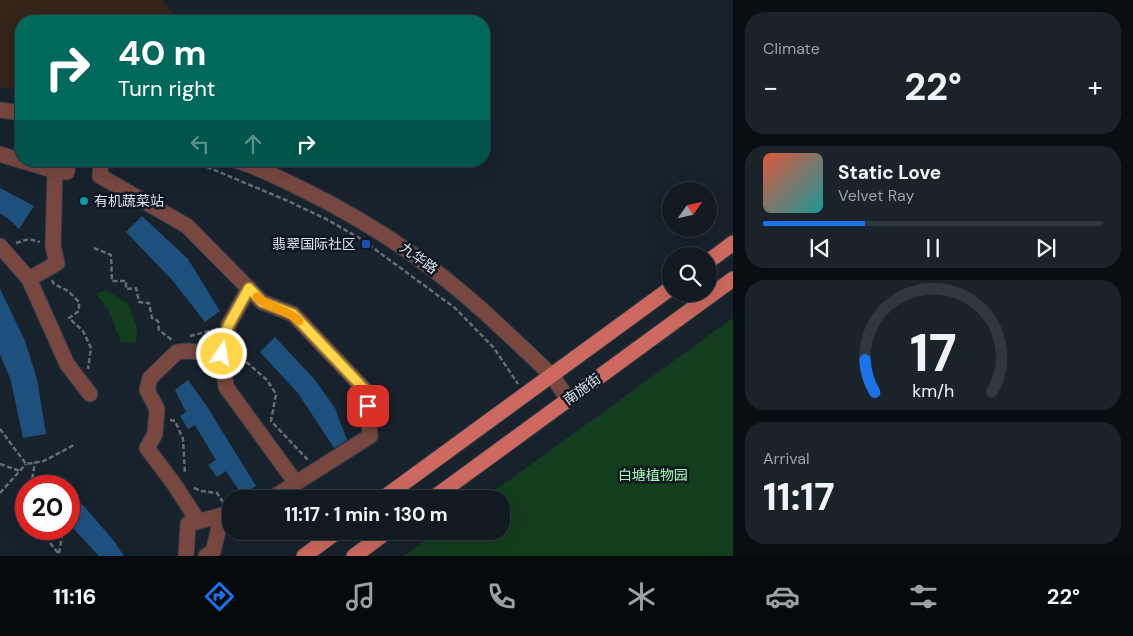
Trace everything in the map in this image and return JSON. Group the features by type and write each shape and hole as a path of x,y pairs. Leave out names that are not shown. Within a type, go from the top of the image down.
{"main road":[{"path":"717,255 733,243"},
{"name":"南施街","path":"444,490 733,279"},
{"name":"南施街","path":"394,490 662,295"},
{"path":"304,556 326,540"},
{"path":"354,556 376,540"}],"street":[{"path":"0,110 15,112"},
{"path":"0,154 15,159"},
{"path":"42,167 66,172 66,167"},
{"path":"101,167 100,176 187,226 262,302 293,314 367,392 370,436 285,490"},
{"name":"九华路","path":"253,167 280,178 365,222 409,250 459,288 551,376 568,399"},
{"path":"29,279 56,263 53,246 55,171"},
{"path":"2,247 29,279 66,364 90,394"},
{"path":"249,288 228,326 224,349 226,387 296,483"},
{"path":"186,556 193,523 174,484 147,448 155,434 157,409 146,390 150,378 177,352 224,349"},
{"path":"138,451 193,523"},
{"path":"193,523 222,516"},
{"path":"206,556 213,552 222,529"}],"path":[{"path":"208,167 328,220 392,260 449,303 474,325 494,348 525,395"},
{"path":"2,247 29,239 53,246"},
{"path":"94,248 111,255 112,281 126,281 126,289 136,288 138,302 149,303 152,318 158,321 160,330 172,340 178,339"},
{"path":"47,269 54,284 68,291 79,302 79,311 69,318 84,331 91,348 88,368 92,376"},
{"path":"184,337 228,326"},
{"path":"224,349 267,380 276,394 271,421 306,458 322,467"},
{"path":"157,416 175,421 183,439 184,470 187,478"},
{"path":"0,429 26,464"},
{"path":"0,493 26,464 44,461 74,445"},
{"path":"33,475 36,462"},
{"path":"0,464 20,472"},
{"path":"190,486 201,492 217,493 222,503"},
{"path":"60,555 62,540"},
{"path":"50,543 60,555"}],"shaded area":[{"path":"0,0 162,0 174,15 15,15 15,89 0,87"}],"green space":[{"path":"105,290 128,303 137,327 136,343 121,342 108,309 96,294"},
{"name":"白塘植物园","path":"733,318 733,556 404,556 426,540 510,540 510,490 495,490"}],"building":[{"path":"0,188 34,206 19,229 0,213"},
{"path":"142,216 188,259 220,311 205,322 173,281 126,232"},
{"path":"0,289 25,341 37,379 46,434 23,438 11,381 0,354"},
{"path":"275,337 315,380 335,408 347,440 334,448 298,393 260,352"},
{"path":"188,380 206,405 256,486 250,490 239,490 226,471 217,477 208,465 216,460 195,425 188,429 180,416 186,412 175,390"},
{"path":"80,503 113,540 124,556 99,556 80,536"}],"slow traffic":[{"path":"257,297 262,302 293,314 299,321"}],"place":[{"name":"有机蔬菜站","path":"84,201"},
{"name":"翡翠国际社区","path":"366,244"}],"route":[{"path":"222,354 228,326 249,288 262,302 293,314 367,392 368,406"}]}
